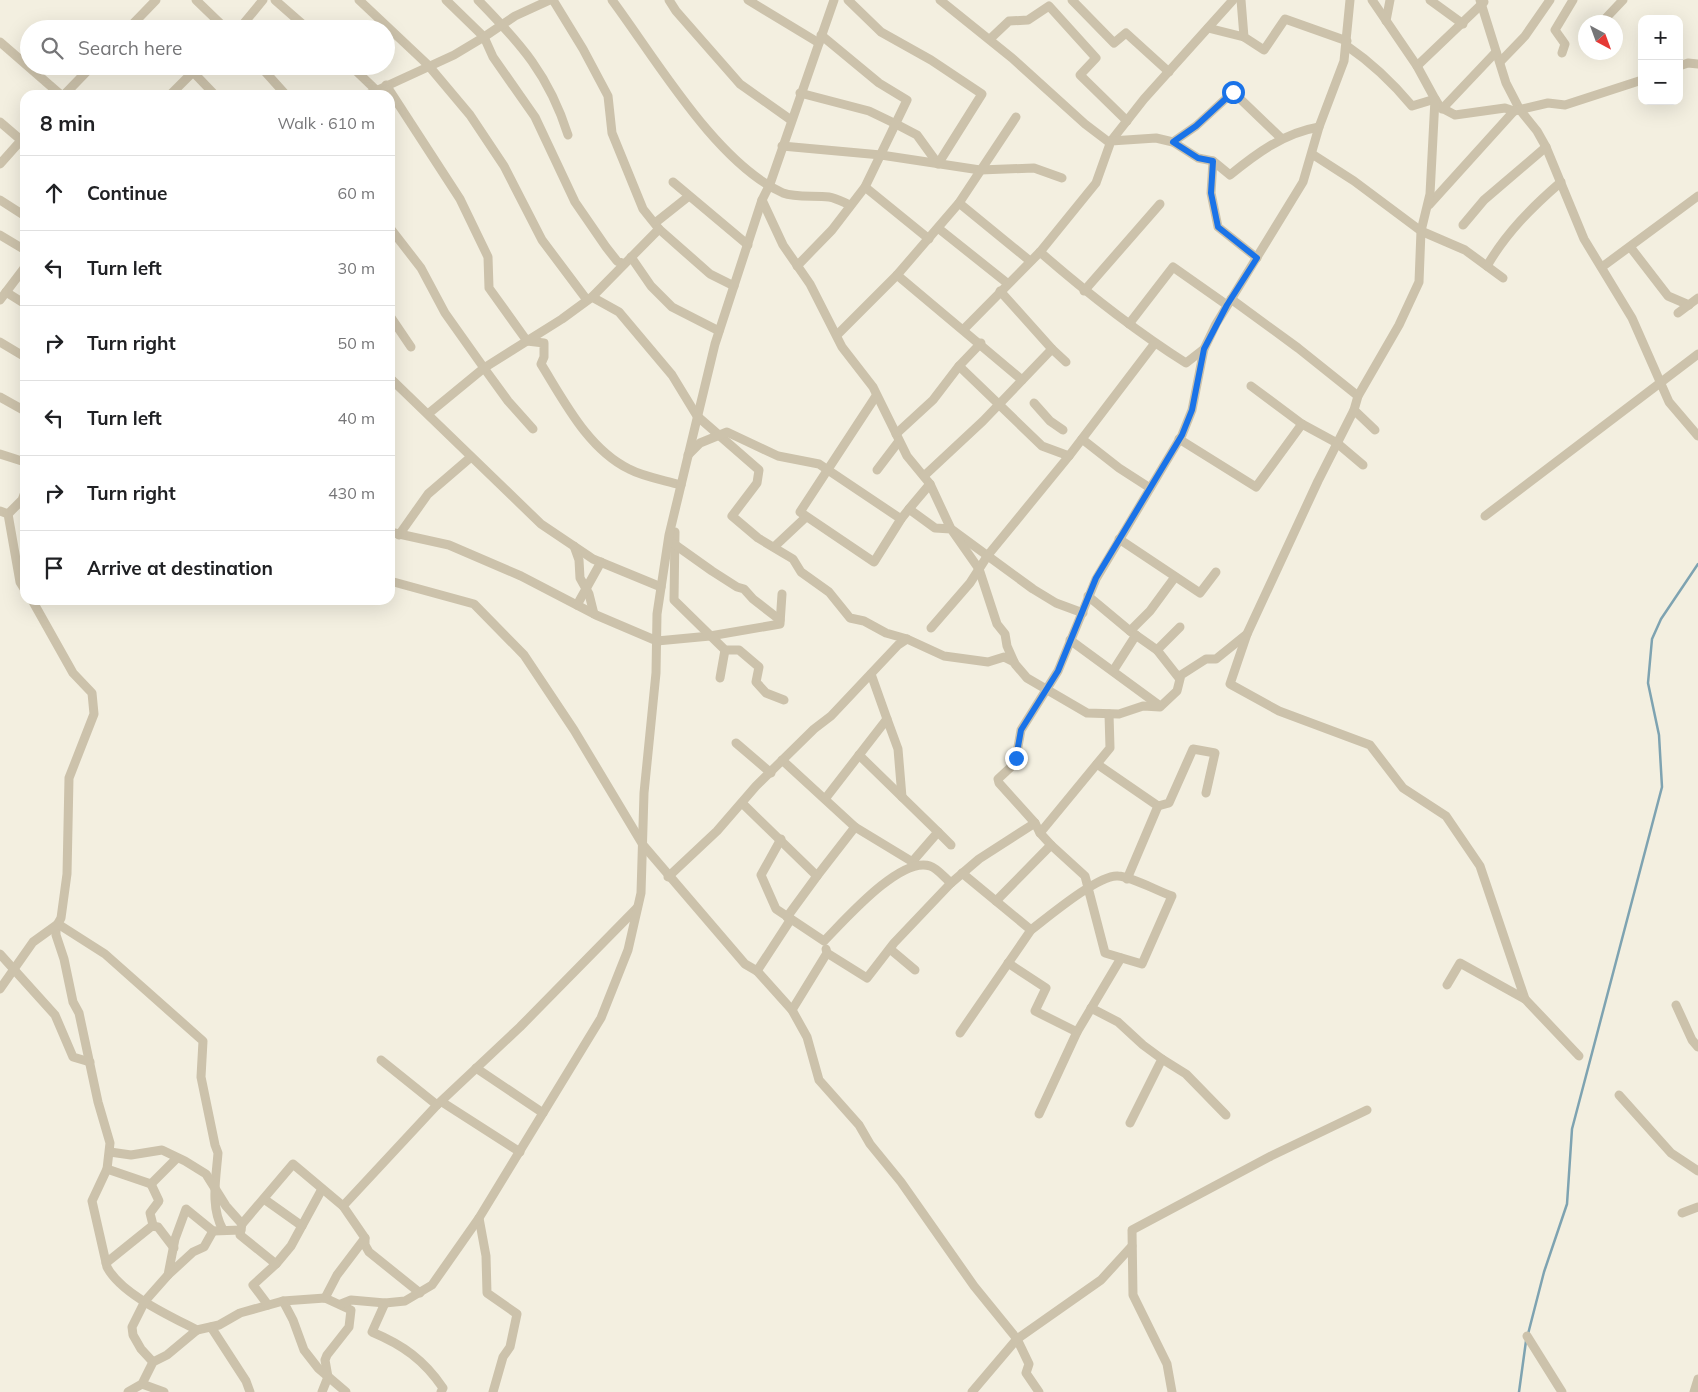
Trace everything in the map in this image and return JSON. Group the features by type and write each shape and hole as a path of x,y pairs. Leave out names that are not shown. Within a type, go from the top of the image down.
{"street":[{"path":"137,20 156,0"},
{"path":"196,0 217,20"},
{"path":"246,20 263,0"},
{"path":"275,0 298,20"},
{"path":"359,0 380,20"},
{"path":"446,0 484,37 493,57 535,118 575,202 606,247 617,260 628,260 672,307 719,331"},
{"path":"478,0 530,56 551,89 568,135"},
{"path":"360,75 376,90 428,65 454,55 502,24 551,0 608,96 612,133 640,202 657,226 710,274 734,286"},
{"path":"612,0 688,105 728,154 746,170 784,193 831,197 850,205"},
{"path":"669,0 676,11 740,84 791,120"},
{"path":"748,0 820,39 879,83 907,100 865,188 832,230 797,266"},
{"path":"341,1304 351,1300 385,1303 405,1301 432,1286 479,1218 601,1018 628,950 641,893 657,641 657,614 669,535 719,331 762,200 770,184 800,93 834,0"},
{"path":"848,0 881,32 931,60 982,94 938,164"},
{"path":"940,0 990,39 1111,142 1156,138 1173,142 1198,158 1213,161 1230,175 1260,150 1304,130 1319,127"},
{"path":"1072,0 1114,43 1126,33 1169,72"},
{"path":"964,329 1003,287 1040,252 1096,183 1111,142 1127,121 1233,0"},
{"path":"1241,0 1244,37"},
{"path":"960,1033 1031,930 1088,888 1104,877 1119,876 1172,896 1142,964 1105,953 1088,888 1085,876 1040,833 1035,823 999,783 998,779 1011,767 1016,758 1021,730 1027,718 1040,703 1058,671 1083,613 1088,596 1179,439 1192,410 1204,349 1229,302 1300,190 1319,127 1334,91 1347,44 1350,0"},
{"path":"1372,0 1417,66 1442,108 1455,114 1505,108 1517,110 1548,103 1565,106 1638,81"},
{"path":"1386,20 1390,0"},
{"path":"1430,0 1463,24"},
{"path":"1500,62 1525,36 1550,0"},
{"path":"1562,53 1565,44 1555,30 1573,0"},
{"path":"1609,15 1623,0"},
{"path":"1417,66 1463,24 1482,2"},
{"path":"1482,2 1506,83 1517,110 1537,131 1546,147 1584,239 1632,318 1669,402 1698,436"},
{"path":"990,39 1008,21 1028,20 1045,3 1096,58 1080,76 1127,121"},
{"path":"1208,28 1244,37 1264,50 1285,19 1347,44 1392,82 1412,106 1436,99"},
{"path":"395,34 428,65 470,115 495,150 542,240 590,299 619,312 672,375 697,416 720,434 750,464 759,470 757,483 732,516 758,538 793,559 801,572 829,592 850,618 864,621 886,633 907,639 944,656 988,662 1004,657 1014,662"},
{"path":"0,42 20,59"},
{"path":"1442,108 1496,52"},
{"path":"1683,65 1698,64"},
{"path":"39,75 57,90"},
{"path":"68,90 83,75"},
{"path":"175,90 190,75"},
{"path":"200,75 211,90"},
{"path":"268,75 282,90"},
{"path":"386,85 389,90"},
{"path":"1173,142 1196,126 1233,92 1282,140"},
{"path":"800,93 869,111 896,124 917,135 938,164"},
{"path":"395,99 460,199 488,257 489,288 527,341 544,343 544,357 541,364 575,417 600,449 629,470 681,485"},
{"path":"1436,99 1430,194 1422,231 1419,282 1414,295 1358,396 1354,410 1247,634 1230,684 1279,711 1370,744 1402,788 1446,816 1480,866 1525,999"},
{"path":"1426,212 1432,200 1517,110"},
{"path":"837,335 897,275 959,203 1016,117"},
{"path":"0,122 20,136"},
{"path":"0,164 20,141"},
{"path":"782,146 881,155 980,170 1034,168 1062,178"},
{"path":"1463,225 1490,194 1546,147"},
{"path":"1312,154 1422,231 1465,250 1503,278"},
{"path":"1213,161 1211,193 1218,227 1257,258"},
{"path":"673,182 748,245"},
{"path":"1487,266 1501,243 1538,202 1562,182"},
{"path":"865,188 929,239"},
{"path":"428,414 484,368 590,299 628,260 657,226 688,196"},
{"path":"1602,267 1631,248 1698,196"},
{"path":"0,200 20,213"},
{"path":"762,200 784,245 810,284 842,346 873,387 907,456 930,484 951,529 979,569 997,624 1005,634 1007,646 1014,662 1027,678 1087,713 1119,714 1143,706 1160,706 1177,691 1179,678 1157,650 1088,596"},
{"path":"959,203 1030,262"},
{"path":"1084,290 1160,204"},
{"path":"938,228 1003,287 1052,349 1066,362"},
{"path":"395,234 421,268 445,313 484,368 508,401 533,429"},
{"path":"0,235 20,247"},
{"path":"1631,248 1668,296 1689,305"},
{"path":"1040,252 1084,290 1155,344 1186,363 1204,349"},
{"path":"1130,324 1173,267 1298,348 1358,396"},
{"path":"20,273 2,296 20,302"},
{"path":"897,275 964,329 1022,380"},
{"path":"1678,314 1698,298"},
{"path":"395,324 410,347"},
{"path":"0,342 20,354"},
{"path":"877,470 898,438 933,400 959,366 981,344"},
{"path":"931,628 1069,456 1155,344"},
{"path":"924,476 998,405 1052,349"},
{"path":"1485,516 1660,381 1698,354"},
{"path":"959,366 1042,446 1069,456"},
{"path":"395,383 541,524 601,562 661,587"},
{"path":"1252,386 1302,424 1337,443 1364,465"},
{"path":"876,396 800,512 874,562 901,519 930,484"},
{"path":"0,397 20,408"},
{"path":"1034,403 1050,421 1062,430"},
{"path":"1354,410 1375,430"},
{"path":"1179,439 1256,487 1302,424"},
{"path":"688,455 700,443 727,432 778,456 819,464 901,519"},
{"path":"1082,439 1119,468 1150,488"},
{"path":"0,454 20,460"},
{"path":"400,535 428,494 471,457"},
{"path":"678,497 674,544 674,600 725,650 739,650 759,667 756,682 766,693 784,700"},
{"path":"20,500 4,512 20,582"},
{"path":"909,508 935,528 951,529 1056,603 1083,613"},
{"path":"774,547 806,517"},
{"path":"395,534 449,545 521,576 594,614 657,641 710,636 780,624 782,594"},
{"path":"1120,540 1200,593 1216,572"},
{"path":"674,544 712,571 737,587 744,589 753,600 780,620"},
{"path":"574,546 579,560 580,578 594,614"},
{"path":"576,605 601,562"},
{"path":"1113,670 1133,633 1175,577"},
{"path":"395,582 474,604 524,655 574,730 643,846 745,964 757,971 792,1010 807,1036 819,1080 859,1125 870,1144 901,1182 979,1293 1017,1339 1029,1364 1026,1373 1039,1392"},
{"path":"35,605 73,673 92,693 94,714 69,778 67,874 57,940 64,959 73,1002 79,1013 110,1152 107,1169 92,1201 104,1244 106,1263 111,1275 145,1301 197,1330"},
{"path":"1157,650 1180,627"},
{"path":"1179,678 1206,660 1216,658 1247,634"},
{"path":"668,877 717,832 782,760 831,716 898,645 907,639"},
{"path":"1070,640 1160,706"},
{"path":"720,678 725,650"},
{"path":"871,674 898,749 902,797"},
{"path":"1040,833 1110,748 1109,714"},
{"path":"825,800 887,719"},
{"path":"736,743 771,773"},
{"path":"1097,764 1158,806 1169,803 1192,749 1215,754 1206,793"},
{"path":"859,756 951,845"},
{"path":"782,760 854,827 915,864 931,866 951,883"},
{"path":"742,803 817,876"},
{"path":"1127,879 1158,806"},
{"path":"780,839 761,875 776,909 824,941 827,953 867,978 890,949 951,883 962,873 1035,823"},
{"path":"757,971 817,876 854,827"},
{"path":"824,941 886,882 914,865 938,832"},
{"path":"996,900 1051,845"},
{"path":"962,873 1031,930"},
{"path":"343,1206 440,1104 637,908"},
{"path":"0,989 33,942 58,924"},
{"path":"58,924 106,954 204,1041 201,1077 218,1153 216,1218 223,1230"},
{"path":"890,949 915,970"},
{"path":"792,1010 827,953"},
{"path":"0,954 55,1015 73,1056 90,1062"},
{"path":"1039,1114 1077,1032 1121,958"},
{"path":"1008,963 1046,988 1035,1011 1077,1032"},
{"path":"1447,985 1460,963 1525,999 1580,1056"},
{"path":"1676,1005 1692,1040 1698,1047"},
{"path":"1091,1008 1118,1022 1162,1058 1186,1074 1226,1115"},
{"path":"1130,1123 1162,1058"},
{"path":"381,1060 440,1104 520,1152"},
{"path":"476,1068 543,1113"},
{"path":"1619,1095 1671,1153 1698,1171"},
{"path":"1172,1392 1167,1364 1134,1295 1132,1230 1270,1156 1367,1110"},
{"path":"110,1152 132,1155 162,1150 206,1174 242,1227"},
{"path":"151,1184 177,1158"},
{"path":"276,1264 240,1235 242,1227 293,1164 343,1206 364,1238 365,1246 369,1252 420,1293"},
{"path":"107,1169 151,1184 159,1201 150,1212 153,1225"},
{"path":"268,1305 253,1284 276,1264 291,1246 322,1189"},
{"path":"264,1199 302,1226"},
{"path":"1682,1213 1698,1207"},
{"path":"168,1275 186,1209 213,1231 242,1227"},
{"path":"479,1218 486,1256 487,1293 517,1314 510,1347 503,1358 493,1392"},
{"path":"106,1263 153,1225"},
{"path":"153,1225 158,1227 174,1248"},
{"path":"153,1362 140,1349 133,1335 132,1328 145,1301 168,1275 193,1252 204,1248 213,1231"},
{"path":"325,1298 337,1275 364,1238"},
{"path":"972,1392 1017,1339 1101,1280 1132,1246"},
{"path":"128,1392 142,1384 153,1362 167,1355 197,1330 219,1325 240,1313 283,1301 325,1298 341,1304 350,1310 351,1323 328,1352 325,1360 327,1376 322,1392"},
{"path":"283,1301 304,1350 327,1376 346,1392"},
{"path":"385,1303 372,1332 394,1341 411,1352 432,1372 443,1388 441,1392"},
{"path":"211,1327 246,1381 250,1392"},
{"path":"1527,1336 1562,1392"},
{"path":"1694,1392 1698,1379"},
{"path":"142,1384 164,1392"}],"waterway":[{"path":"1528,1334 1544,1272 1567,1204 1572,1129 1662,787 1659,735 1648,683 1652,639 1661,619 1698,564"},
{"path":"1519,1392 1526,1341"}],"route":[{"path":"1016,758 1021,730 1027,718 1040,703 1058,671 1096,578 1182,435 1192,410 1204,349 1227,305 1257,258 1218,227 1211,193 1213,161 1198,158 1173,142 1196,126 1233,92"}]}
